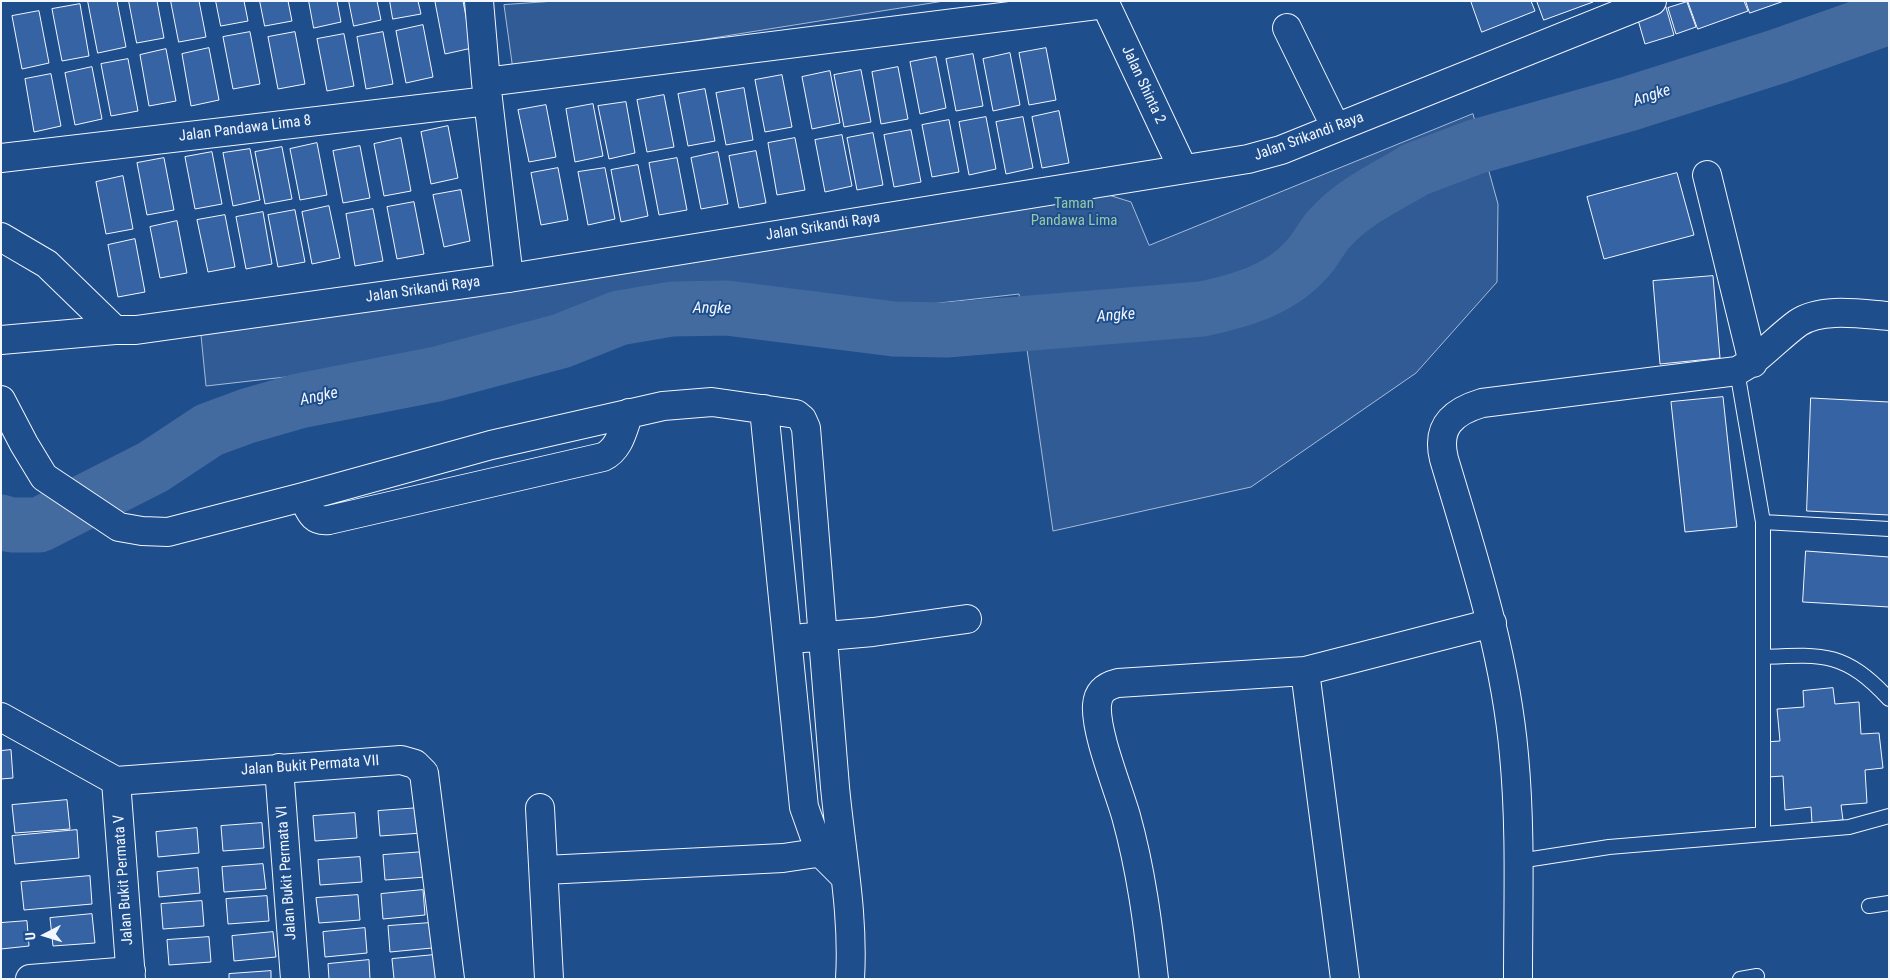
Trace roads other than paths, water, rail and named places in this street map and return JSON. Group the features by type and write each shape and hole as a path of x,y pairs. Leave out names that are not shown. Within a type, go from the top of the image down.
{"street":[{"path":"479,1 487,91 509,278"},
{"name":"Jalan Srikandi Raya","path":"1,340 115,330 136,330 509,278 1248,159 1281,150 1336,128 1608,10 1652,1"},
{"name":"Jalan Pandawa Lima 8","path":"1,158 487,91 1104,2"},
{"name":"Jalan Shinta 2","path":"1104,2 1183,169"},
{"path":"1287,28 1336,128"},
{"path":"1707,175 1745,367"},
{"path":"1,237 47,264 115,330"},
{"path":"1512,979 1518,978 1519,861 1514,754 1492,623 1441,445 1443,432 1452,417 1464,408 1482,403 1745,367 1799,322 1816,316 1844,314 1889,316"},
{"path":"1,400 44,477 119,527 142,531 168,532 304,498 491,445 664,406 712,402 796,414 802,419 806,428 822,638 835,859"},
{"path":"764,409 804,807 835,859 848,889 852,944 850,979"},
{"path":"304,498 313,517 321,521 329,520 603,457 611,453 617,446 629,413"},
{"path":"787,638 822,638 967,619"},
{"path":"1154,979 1146,902 1127,818 1102,734 1097,706 1100,692 1108,686 1118,683 1305,671 1492,623"},
{"path":"1305,671 1345,979"},
{"path":"1,717 116,781"},
{"name":"Jalan Bukit Permata VII","path":"116,781 401,760 415,764 424,773 450,979"},
{"name":"Jalan Bukit Permata VI","path":"279,768 295,979"},
{"name":"Jalan Bukit Permata V","path":"116,781 131,975"},
{"path":"540,808 545,870 549,979"},
{"path":"545,870 783,858 835,859"},
{"path":"30,979 131,975"}],"lane":[{"path":"1745,367 1763,522 1763,834"},
{"path":"1763,522 1889,529"},
{"path":"1763,657 1812,654 1830,657 1872,681 1889,699"},
{"path":"1519,861 1609,847 1849,827 1889,816"},
{"path":"1869,906 1889,902"},
{"path":"1740,979 1757,976"}],"waterway":[{"name":"Angke","path":"1414,170 1475,147 1628,104 1779,56 1889,17"},
{"name":"Angke","path":"1,522 11,525 39,525 153,467 209,430 247,416 299,401 437,374 561,341 619,318 672,309 727,308 894,329 946,330 1202,309 1216,306 1259,293 1285,279 1307,259 1327,232 1349,210 1415,170"}],"park label":[{"name":"Taman Pandawa Lima","path":"1074,212"}]}
